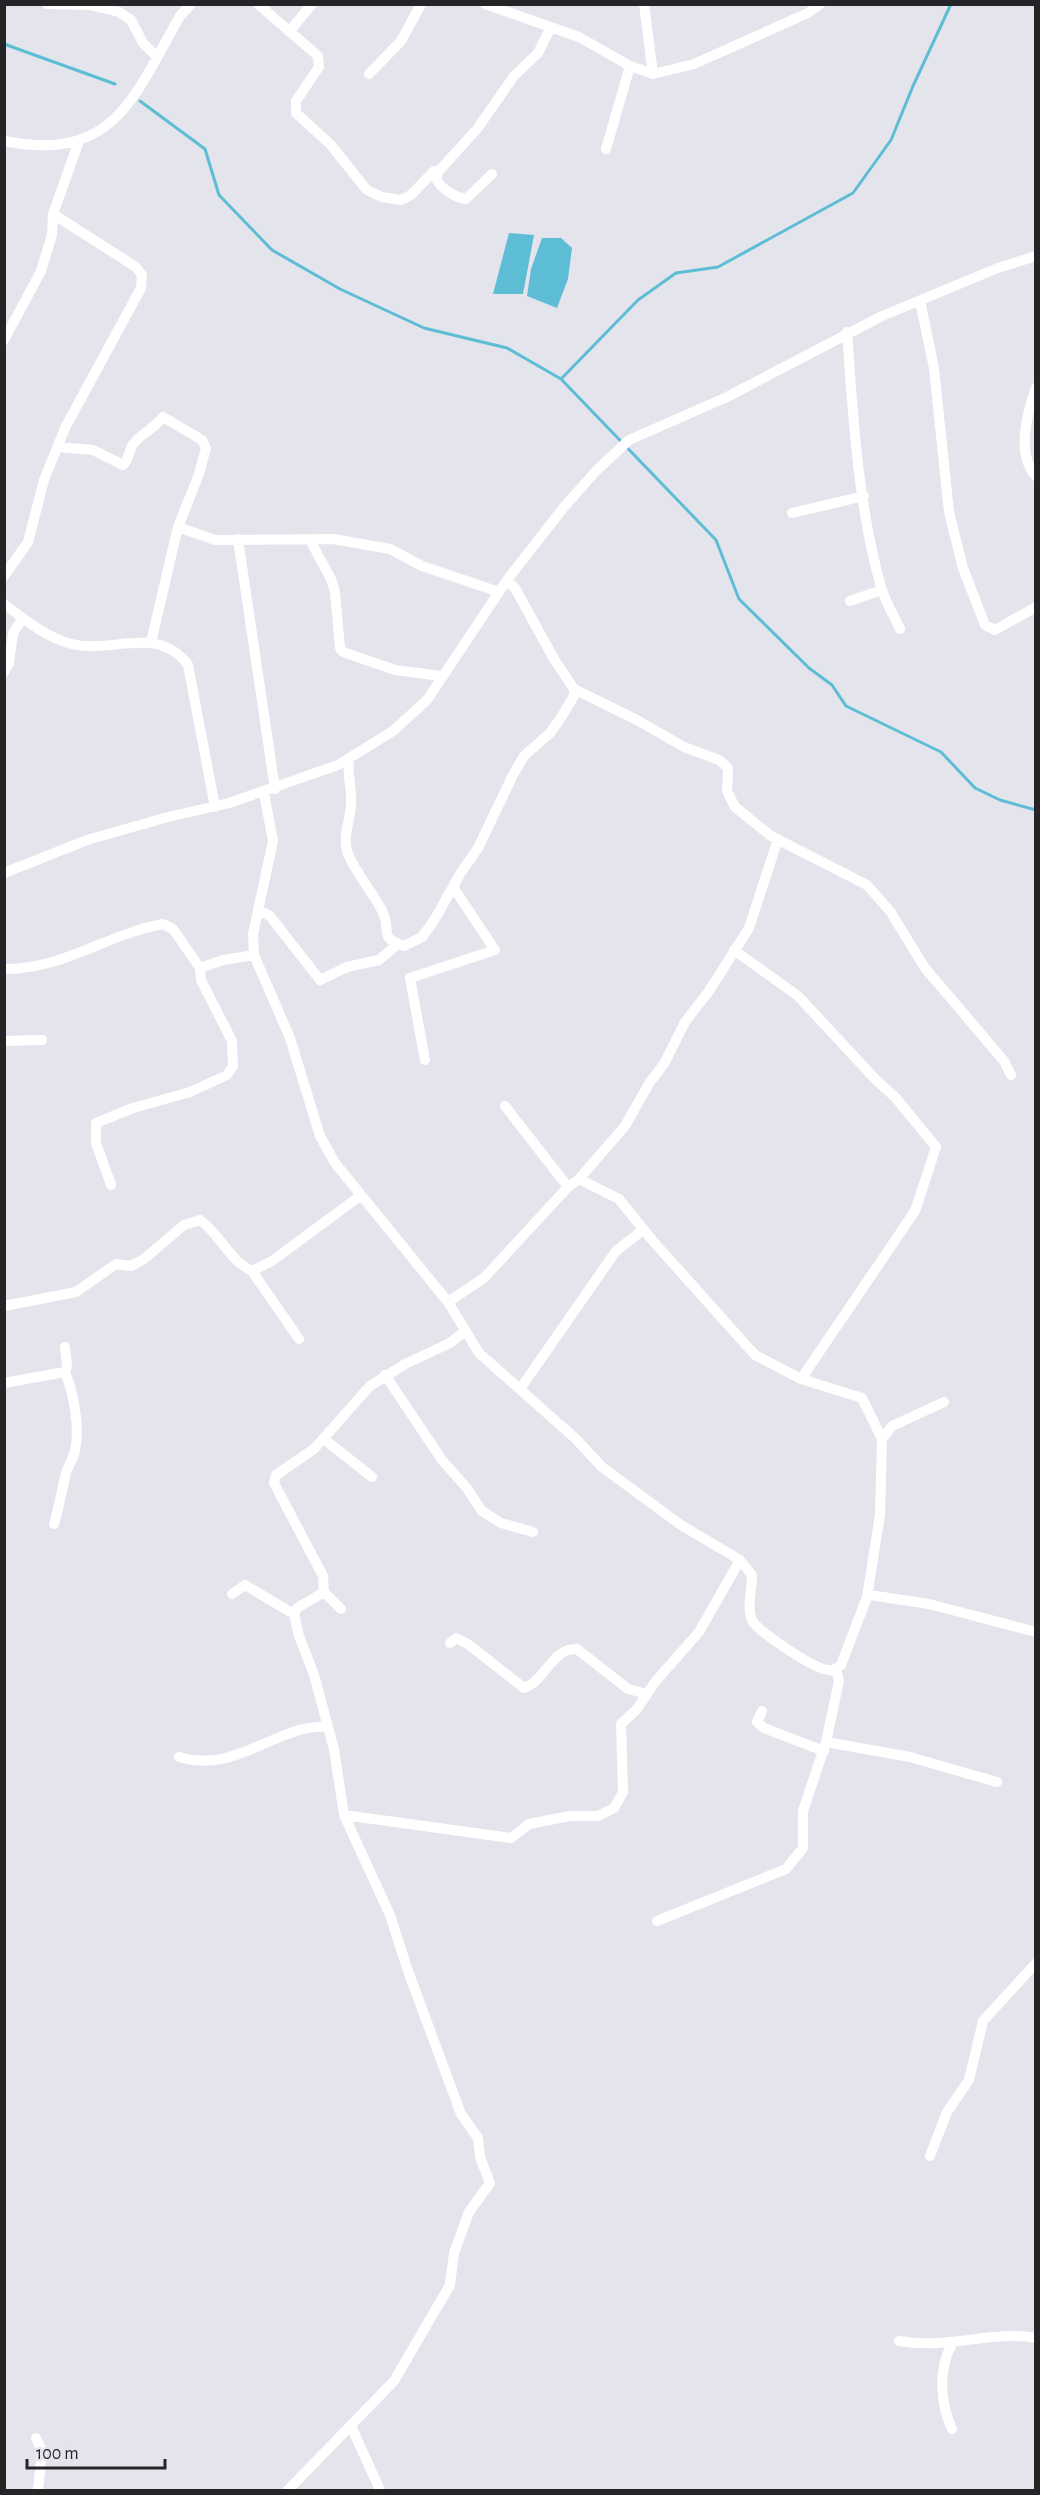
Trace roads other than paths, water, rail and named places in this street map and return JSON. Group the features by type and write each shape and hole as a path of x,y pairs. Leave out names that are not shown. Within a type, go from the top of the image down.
{"street":[{"path":"47,4 90,5 119,12 131,20 138,36 157,57"},
{"path":"4,141 48,144 79,141 97,132 120,115 180,16 191,4"},
{"path":"258,4 312,51 320,62 296,101 296,113 330,144 367,190 382,197 402,200 411,195 434,171 438,172"},
{"path":"289,32 312,4"},
{"path":"369,74 401,41 421,4"},
{"path":"485,4 594,44 630,66 653,74 694,64 805,9 820,4"},
{"path":"644,4 653,74"},
{"path":"492,174 466,199 459,198 440,185 436,179 438,172 477,129 514,76 538,53 551,27"},
{"path":"606,149 630,66"},
{"path":"4,340 41,271 52,235 53,214 79,141"},
{"path":"4,576 28,542 44,480 57,447 141,288 142,275 136,267 53,214"},
{"path":"4,873 87,840 264,793 349,758 393,731 427,700 507,580 564,507 625,444 727,397 847,332 998,268 1035,256"},
{"path":"920,301 942,423 949,512 963,568 985,625 990,629 995,630 1035,607"},
{"path":"847,332 855,438 864,496 882,590 900,629"},
{"path":"1035,392 1025,438 1026,465 1035,476"},
{"path":"57,447 93,450 123,465 127,462 132,444 156,426 163,417 202,440 206,448 199,474 177,527 151,642"},
{"path":"792,513 864,496"},
{"path":"177,527 215,540 333,539 390,549 422,566 500,592"},
{"path":"238,539 275,789"},
{"path":"310,540 332,579 339,641 343,652 394,670 441,676"},
{"path":"507,580 515,588 554,659 574,689 637,720 684,747 719,760 728,768 727,791 735,807 778,839 867,885 890,911 925,968 1004,1061 1011,1075"},
{"path":"850,601 882,590"},
{"path":"4,604 23,618 73,644 151,642 176,652 188,665 215,807"},
{"path":"4,672 9,663 13,633 23,618"},
{"path":"349,758 347,778 351,799 344,843 354,868 384,915 384,931 392,942 404,946 422,937 478,848 496,807 524,756 549,733 574,696 574,689"},
{"path":"264,793 273,841 258,910 254,934 254,955 290,1038 320,1136 335,1163 448,1302 478,1353 576,1439 602,1467 681,1525 741,1560 752,1575 750,1613 753,1622 763,1632 815,1666 828,1671 836,1669 844,1658 867,1597 880,1515 882,1439 862,1398 801,1379 755,1355 643,1230 619,1199 579,1179"},
{"path":"448,1302 484,1278 568,1187 579,1179 625,1126 650,1082 664,1064 685,1022 709,991 749,928 778,839"},
{"path":"425,1060 410,978 495,950 453,887"},
{"path":"258,910 270,916 320,980 347,967 379,960 398,944"},
{"path":"4,969 32,969 56,963 120,935 163,924 173,929 200,968 201,981 232,1041 233,1066 227,1075 190,1092 96,1123 96,1143 111,1185"},
{"path":"734,950 798,996 877,1081 895,1097 936,1147 915,1211 801,1379"},
{"path":"200,968 223,960 254,955"},
{"path":"4,1041 42,1040"},
{"path":"505,1106 568,1187"},
{"path":"252,1271 272,1261 360,1196"},
{"path":"4,1306 62,1297 76,1292 116,1264 131,1266 144,1259 194,1219 206,1224 229,1253 242,1266 252,1271 299,1339"},
{"path":"520,1389 616,1251 643,1230"},
{"path":"341,1609 324,1592 323,1576 274,1483 279,1471 314,1449 356,1399 386,1375 450,1343 464,1332"},
{"path":"54,1524 66,1472 75,1452 76,1435 71,1388 65,1372 67,1366 65,1347"},
{"path":"4,1383 65,1372"},
{"path":"386,1375 442,1460 466,1487 482,1511 501,1523 533,1532"},
{"path":"882,1439 892,1426 944,1402"},
{"path":"324,1439 372,1477"},
{"path":"344,1815 511,1838 529,1824 570,1816 598,1816 614,1808 623,1792 621,1724 637,1709 699,1632 741,1560"},
{"path":"232,1594 245,1585 294,1614"},
{"path":"288,2490 394,2381 435,2315 450,2285 454,2253 469,2212 490,2183 480,2157 478,2138 461,2114 408,1971 390,1915 344,1815 334,1749 314,1675 299,1636 294,1614 297,1608 324,1592"},
{"path":"867,1597 870,1595 930,1604 1035,1632"},
{"path":"450,1643 456,1638 468,1644 524,1688 542,1676 567,1648 577,1649 628,1689 647,1694"},
{"path":"657,1921 786,1869 803,1848 803,1811 825,1747 839,1681 836,1669"},
{"path":"762,1711 757,1722 764,1728 825,1747 910,1757 997,1782"},
{"path":"179,1757 198,1763 220,1760 300,1729 327,1725"},
{"path":"930,2156 947,2112 969,2080 983,2021 1035,1963"},
{"path":"899,2341 923,2346 1009,2337 1035,2338"},
{"path":"952,2344 944,2357 942,2393 952,2429"},
{"path":"351,2427 380,2490"},
{"path":"36,2438 42,2451 38,2490"}],"water":[{"path":"509,233 534,235 523,294 493,294"},
{"path":"542,238 561,238 572,248 568,279 557,308 527,296 531,269"}],"waterway":[{"path":"561,379 638,300 676,273 718,267 853,193 891,140 951,4"},
{"path":"4,44 115,84"},
{"path":"140,101 205,149 219,195 272,250 340,289 424,328 507,348 561,379 716,540 739,599 809,668 832,685 846,706 941,752 975,788 1000,800 1036,810"}]}
